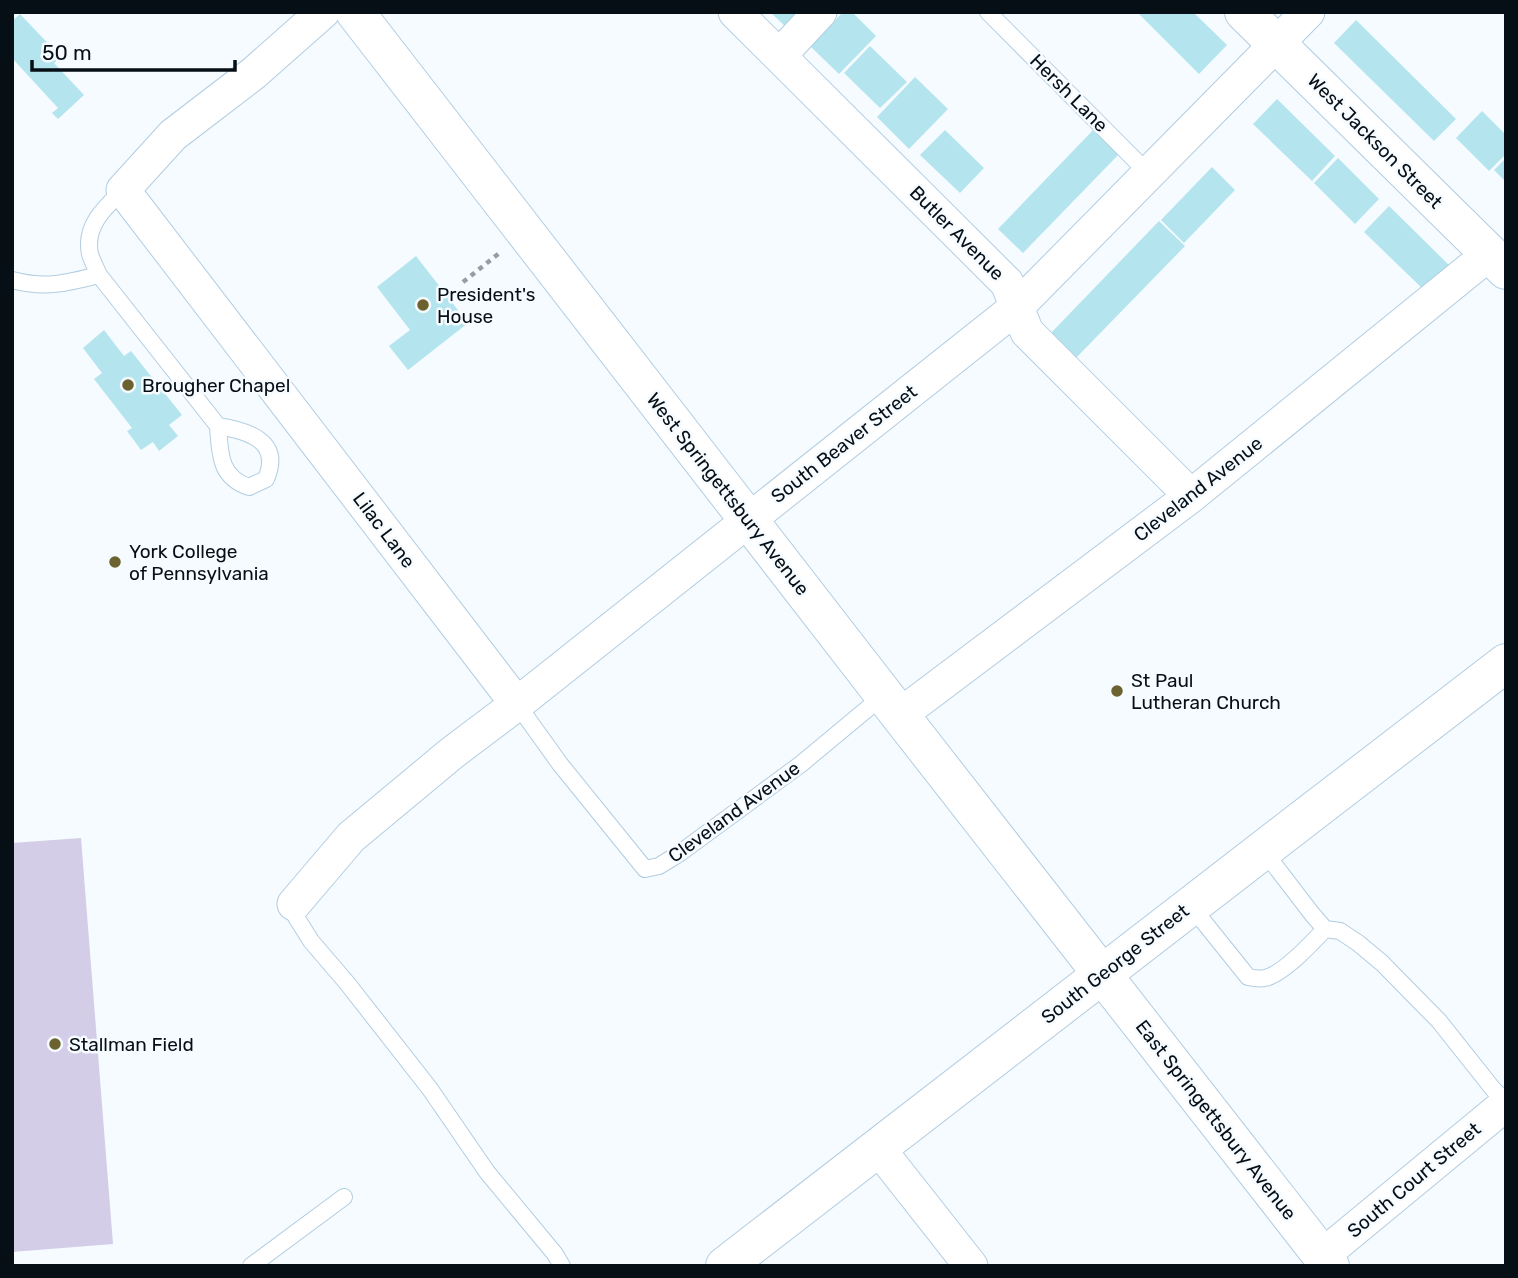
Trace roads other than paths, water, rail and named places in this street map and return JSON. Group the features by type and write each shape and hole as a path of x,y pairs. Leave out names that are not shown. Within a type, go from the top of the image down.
{"street":[{"path":"123,190 173,135 254,73 323,12"},
{"name":"West Springettsbury Avenue","path":"355,12 1102,975"},
{"name":"Butler Avenue","path":"735,12 1007,283 1030,335 1191,496"},
{"path":"780,55 820,12"},
{"name":"West Jackson Street","path":"1244,12 1497,262"},
{"name":"South Beaver Street","path":"294,904 351,837 452,753 1017,307 1308,12"},
{"name":"Lilac Lane","path":"123,190 517,704"},
{"name":"Cleveland Avenue","path":"892,705 1191,496 1497,262"},
{"name":"South George Street","path":"725,1266 1506,663"},
{"name":"East Springettsbury Avenue","path":"1102,975 1326,1261"},
{"name":"South Court Street","path":"1326,1261 1506,1103"},
{"path":"878,1148 971,1266"}],"lane":[{"name":"Hersh Lane","path":"988,12 1149,174"},
{"path":"123,190 94,221 89,237 90,254 99,275 218,426"},
{"path":"12,280 41,285 61,284 99,275"},
{"name":"Lilac Lane","path":"517,704 560,764 645,869"},
{"name":"Cleveland Avenue","path":"645,869 659,866 680,853 801,764 892,705"},
{"path":"1262,849 1325,929 1340,931 1381,963 1439,1021 1506,1103"},
{"path":"294,904 296,916 311,941 430,1089 487,1172 562,1266"},
{"path":"1190,905 1248,977 1265,978 1285,967 1325,929"},
{"path":"251,1266 344,1197"}],"place":[{"name":"President's House","path":"423,305"},
{"name":"Brougher Chapel","path":"128,385"},
{"name":"York College of Pennsylvania","path":"115,562"},
{"name":"St Paul Lutheran Church","path":"1117,691"},
{"name":"Stallman Field","path":"55,1044"}]}
